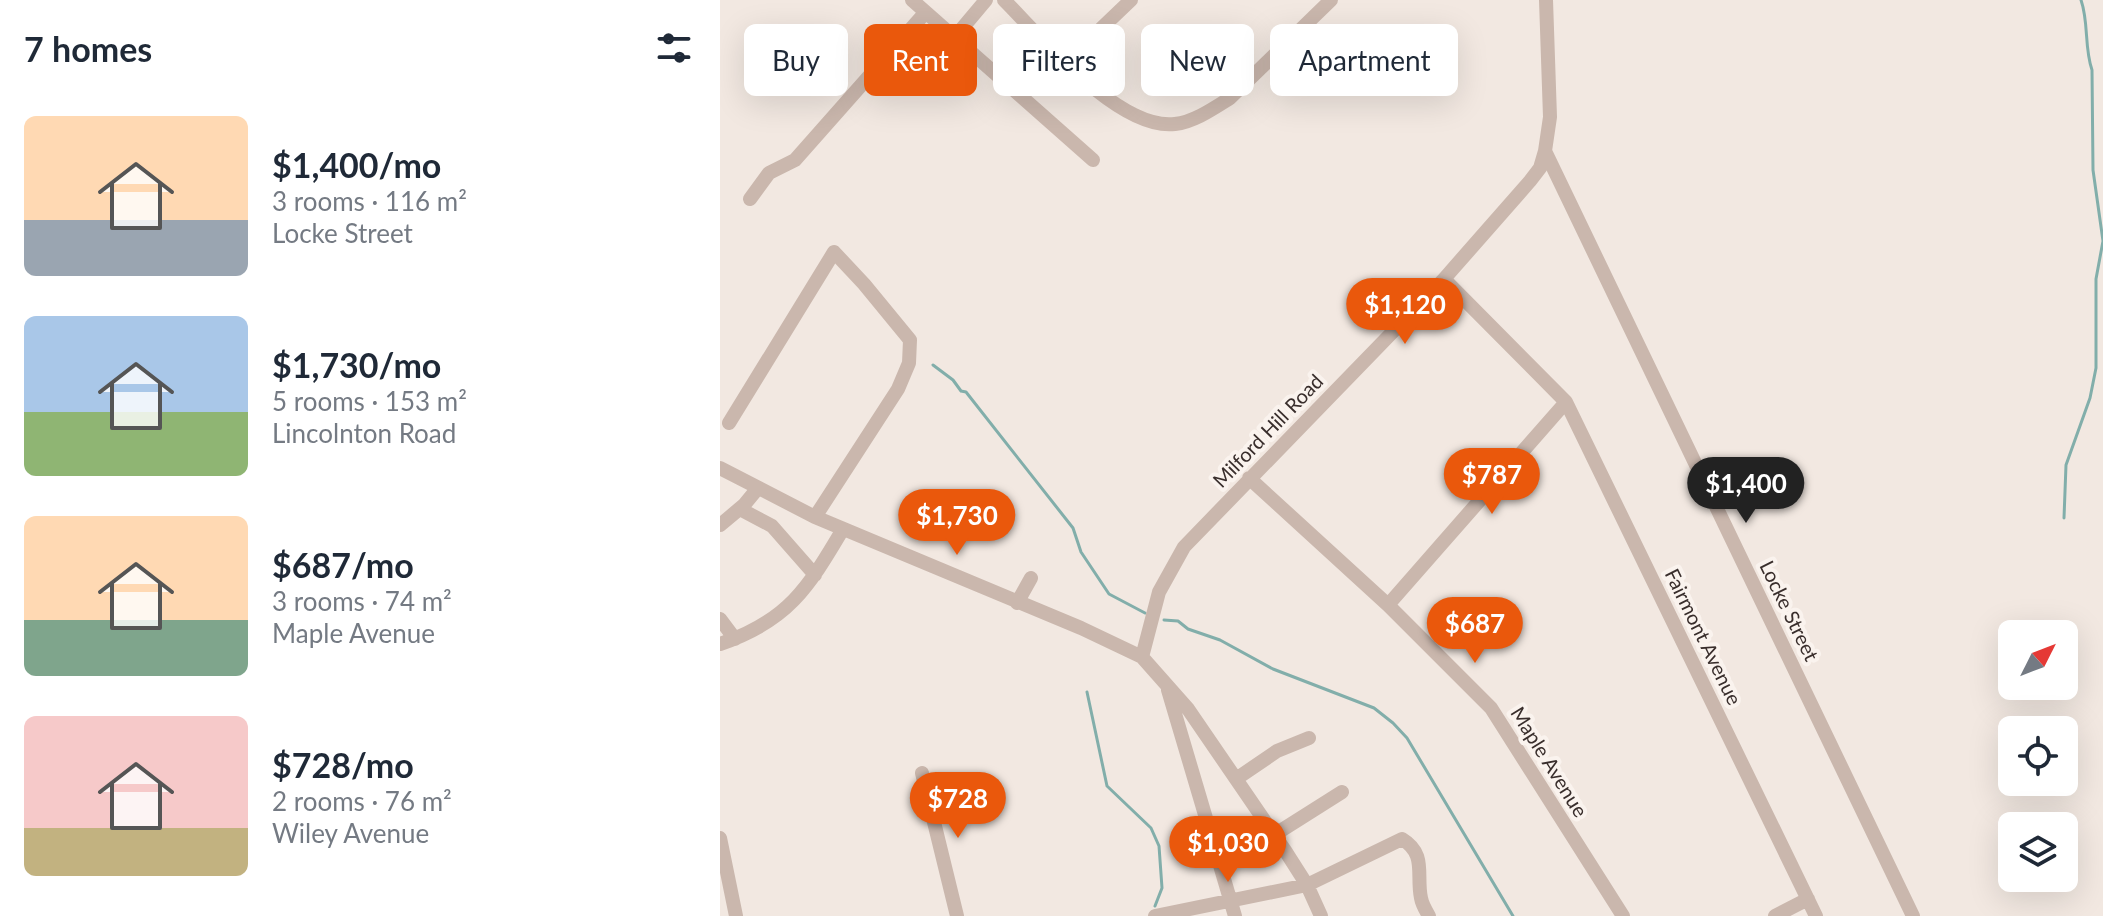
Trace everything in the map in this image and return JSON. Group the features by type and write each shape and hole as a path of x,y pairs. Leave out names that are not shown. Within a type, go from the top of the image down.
{"street":[{"path":"912,0 938,24"},
{"path":"966,24 986,0"},
{"path":"1004,0 1028,24"},
{"path":"1106,24 1131,0"},
{"path":"1102,96 1129,113 1174,125 1211,110 1230,98 1331,0"},
{"name":"Milford Hill Road","path":"1142,657 1159,592 1184,547 1444,279 1540,168 1550,117 1546,0"},
{"path":"750,199 769,173 795,160 925,13"},
{"path":"977,58 1093,160"},
{"name":"Locke Street","path":"1545,151 1913,916"},
{"path":"729,423 834,252 910,340 909,363 898,389 815,517"},
{"name":"Fairmont Avenue","path":"1444,279 1566,402 1816,916"},
{"path":"1388,605 1566,402"},
{"path":"720,468 815,517 1142,657 1188,709 1307,885 1321,916"},
{"name":"Maple Avenue","path":"1249,478 1388,605 1491,708 1623,916"},
{"path":"720,525 740,509 758,488"},
{"path":"740,509 772,526 815,575"},
{"path":"720,644 742,638 802,593 843,529"},
{"path":"1017,603 1031,578"},
{"path":"720,619 735,639"},
{"path":"1166,682 1232,909"},
{"path":"1236,779 1277,751 1309,738"},
{"path":"922,773 957,916"},
{"path":"1274,835 1342,792"},
{"path":"720,838 736,916"},
{"path":"1155,916 1232,909 1307,885 1402,839 1415,852 1421,870 1420,897 1429,916"},
{"path":"1775,916 1808,899"}],"waterway":[{"path":"2081,0 2092,70 2093,170 2103,241"},
{"path":"2064,518 2066,465 2090,398 2096,368 2096,279 2103,241"},
{"path":"933,365 966,392 1073,528 1081,552 1109,594 1145,613"},
{"path":"1164,620 1178,621 1188,629 1220,640 1273,669 1374,708 1393,723 1407,738 1513,916"},
{"path":"1087,692 1107,786 1151,828 1159,846 1162,888 1155,906"}]}
